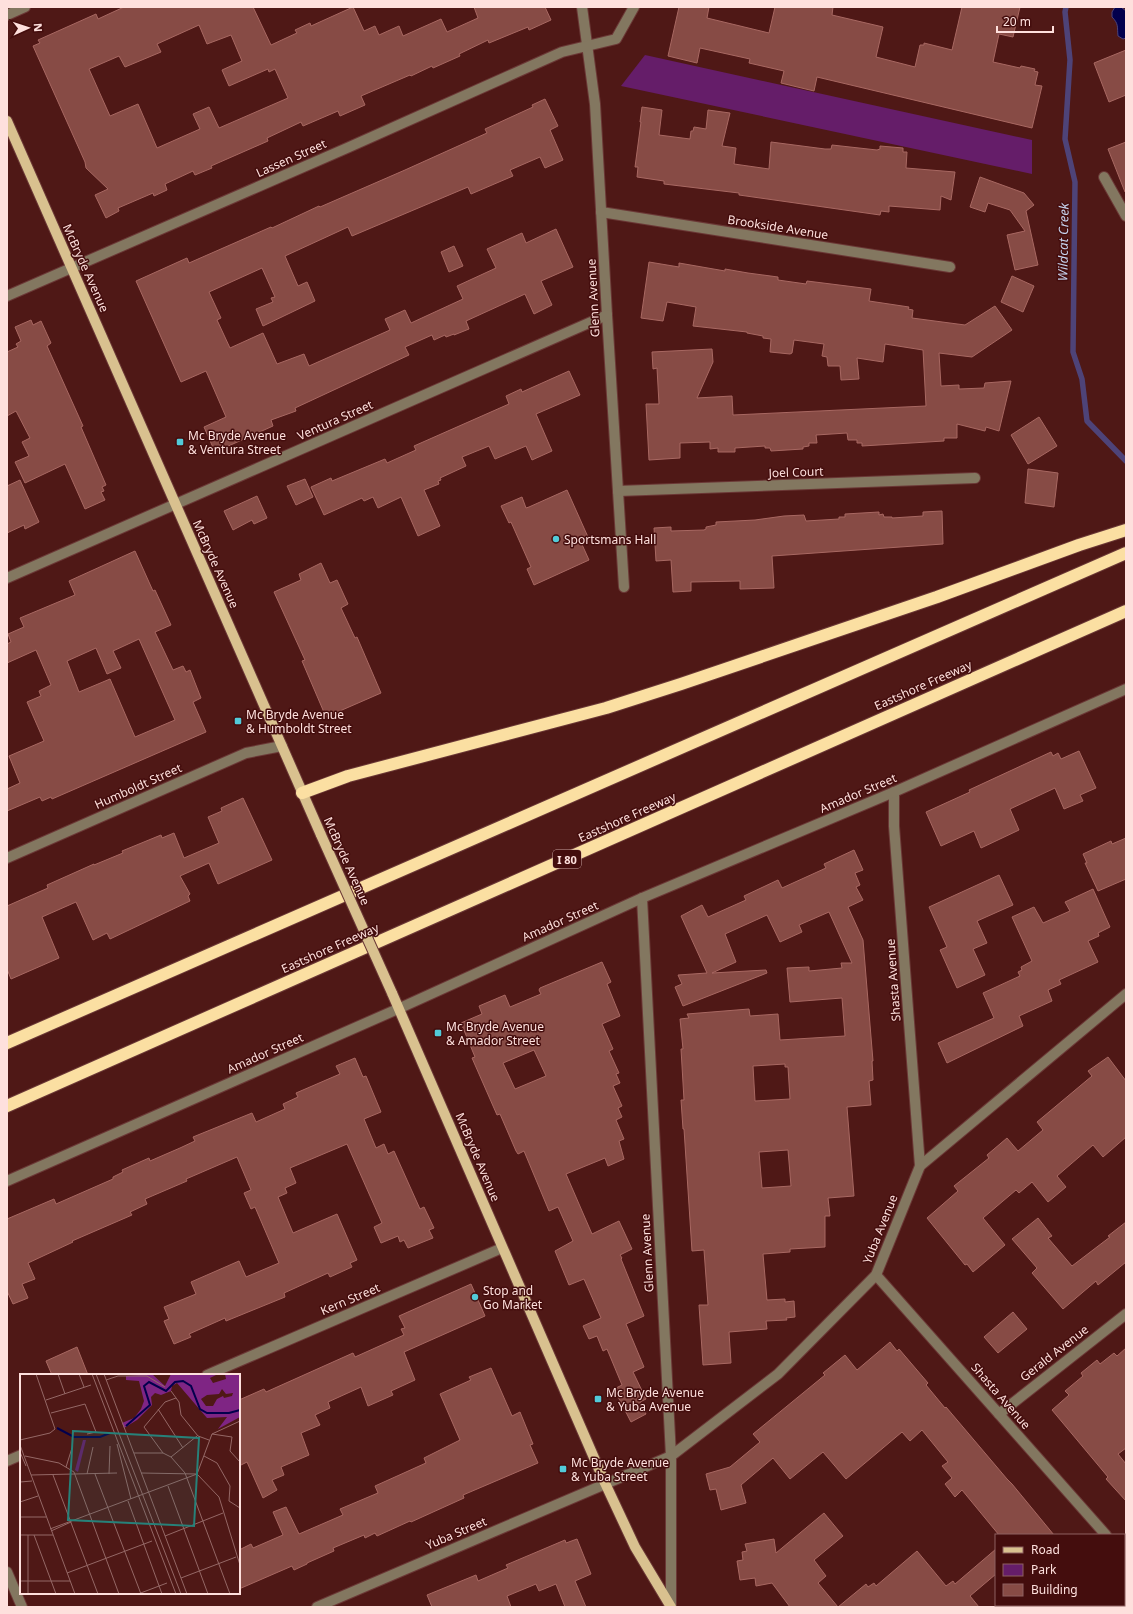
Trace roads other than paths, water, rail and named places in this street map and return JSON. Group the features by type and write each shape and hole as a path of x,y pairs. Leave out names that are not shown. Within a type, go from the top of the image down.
{"highway":[{"path":"302,793 348,776 613,706 930,599 1079,545 1126,530"},
{"path":"7,1043 1126,553"},
{"name":"Eastshore Freeway","path":"7,1106 1126,611"}],"main road":[{"name":"McBryde Avenue","path":"7,121 302,793 400,1008 502,1248 605,1483 634,1547 671,1607"}],"street":[{"path":"7,15 25,7"},
{"name":"Glenn Avenue","path":"582,7 586,46 596,104 606,315 624,587"},
{"name":"Lassen Street","path":"7,296 347,148 562,52 616,39 634,7"},
{"path":"1104,177 1126,216"},
{"name":"Brookside Avenue","path":"601,212 950,267"},
{"name":"Ventura Street","path":"7,578 606,315"},
{"name":"Joel Court","path":"618,491 975,478"},
{"name":"Amador Street","path":"7,1181 400,1008 642,898 894,792 1126,689"},
{"name":"Humboldt Street","path":"7,858 246,753 282,746"},
{"name":"Shasta Avenue","path":"894,792 894,826 920,1166"},
{"name":"Glenn Avenue","path":"642,898 671,1456 671,1607"},
{"name":"Yuba Avenue","path":"605,1483 671,1456 778,1374 876,1275 920,1166 1126,994"},
{"name":"Kern Street","path":"209,1374 502,1248"},
{"name":"Shasta Avenue","path":"876,1275 1105,1534"},
{"name":"Gerald Avenue","path":"999,1414 1126,1314"},
{"path":"7,1461 20,1455"},
{"name":"Yuba Street","path":"317,1607 605,1483"},
{"path":"7,1572 22,1607"}],"waterway":[{"name":"Wildcat Creek","path":"1066,7 1065,12 1070,60 1065,139 1075,182 1073,352 1082,379 1087,421 1126,461"}],"place":[{"name":"Mc Bryde Avenue & Ventura Street","path":"180,442"},
{"name":"Sportsmans Hall","path":"556,539"},
{"name":"Mc Bryde Avenue & Humboldt Street","path":"238,721"},
{"name":"Mc Bryde Avenue & Amador Street","path":"438,1033"},
{"name":"Stop and Go Market","path":"475,1297"},
{"name":"Mc Bryde Avenue & Yuba Avenue","path":"598,1399"},
{"name":"Mc Bryde Avenue & Yuba Street","path":"563,1469"}]}
